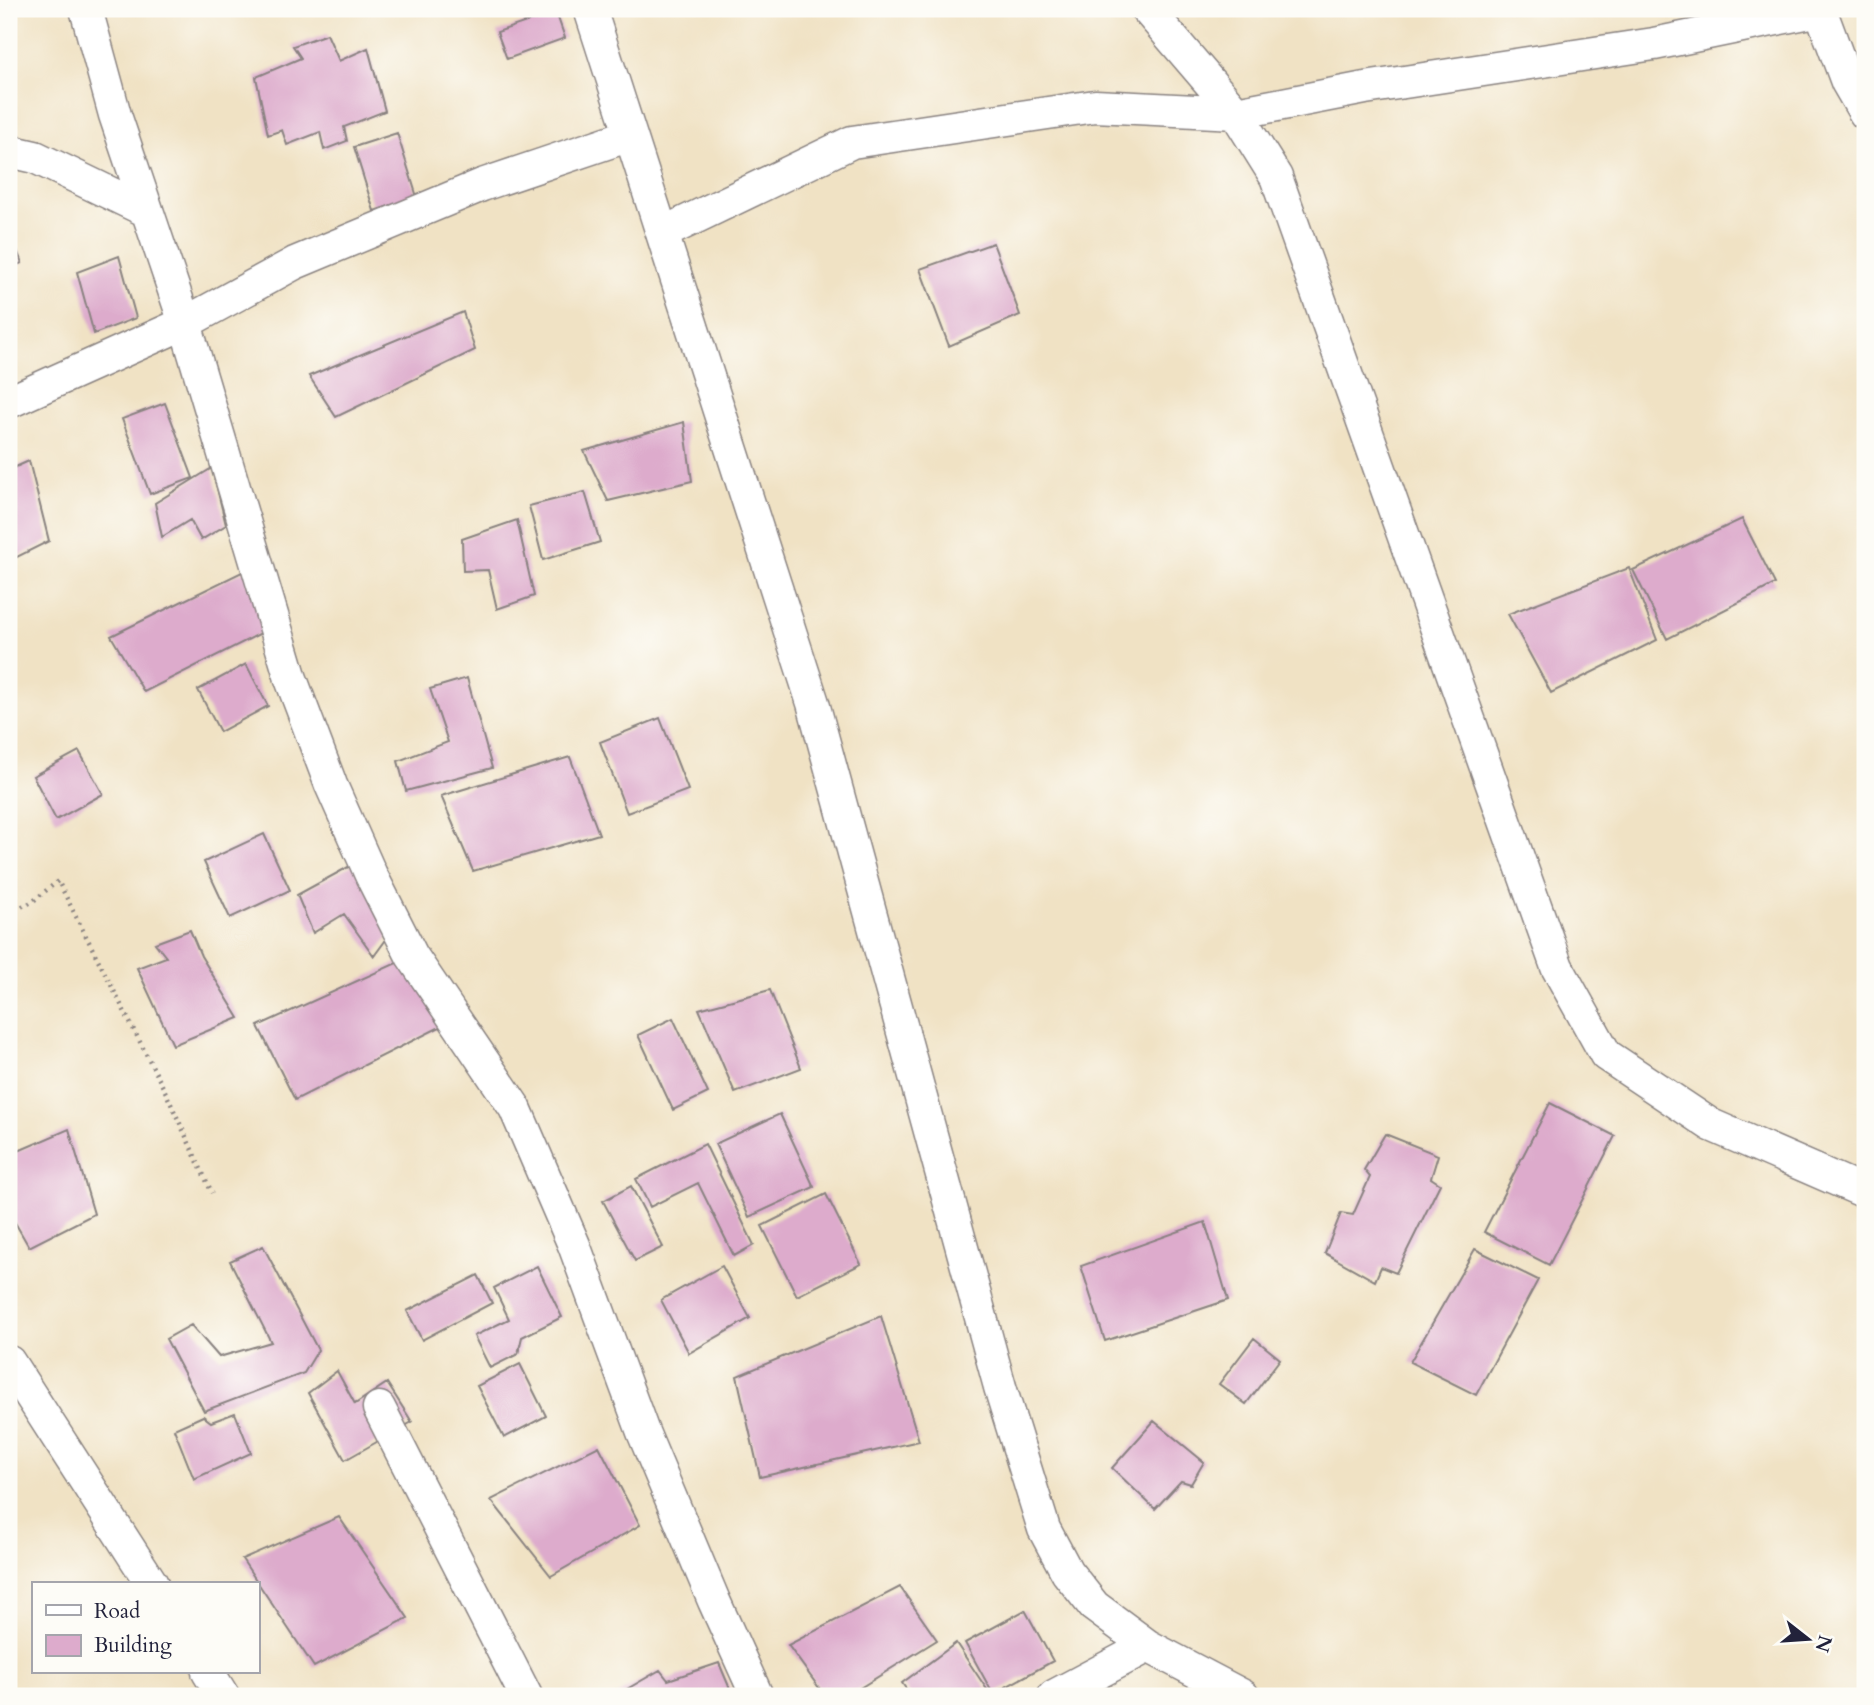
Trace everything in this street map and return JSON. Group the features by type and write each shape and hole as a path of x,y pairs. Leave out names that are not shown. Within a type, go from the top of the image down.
{"street":[{"path":"86,9 115,115 185,323 291,679 331,785 367,867 412,956 515,1108 574,1245 643,1432 757,1696"},
{"path":"590,9 813,703 1000,1387 1044,1528 1067,1572 1094,1606 1148,1646 1243,1696"},
{"path":"1147,9 1236,113 1276,177 1557,967 1606,1055 1711,1125 1865,1192"},
{"path":"663,233 852,142 1095,106 1236,113 1365,88 1654,44 1820,9 1847,82 1865,113"},
{"path":"9,402 185,323 308,258 482,185 630,135"},
{"path":"9,151 35,157 148,211"},
{"path":"9,1362 151,1582"},
{"path":"379,1408 526,1696"},
{"path":"1054,1696 1148,1646"},
{"path":"209,1674 223,1696"}],"path":[{"path":"9,912 32,902 58,881 166,1093 212,1193"}],"building":[{"path":"556,12 565,38 507,59 497,32"},
{"path":"327,34 339,61 368,48 385,111 344,127 347,141 324,150 320,132 287,145 282,130 268,135 256,77 301,58 293,46"},
{"path":"397,133 417,197 374,211 354,147"},
{"path":"9,230 22,263 9,268"},
{"path":"993,243 1020,315 949,346 920,269"},
{"path":"119,256 136,318 94,334 77,272"},
{"path":"463,312 475,350 336,417 309,376"},
{"path":"165,403 193,478 150,494 122,419"},
{"path":"684,422 692,481 608,501 584,451"},
{"path":"29,461 49,541 9,561 9,470"},
{"path":"212,468 226,525 201,540 190,520 162,537 155,503"},
{"path":"585,492 600,542 543,560 529,506"},
{"path":"1742,519 1775,584 1667,639 1633,570"},
{"path":"517,520 534,596 497,609 488,570 463,571 462,539"},
{"path":"1629,568 1657,640 1551,693 1508,614"},
{"path":"248,569 275,626 144,692 111,636"},
{"path":"246,664 268,706 220,732 198,690"},
{"path":"467,678 492,768 406,791 398,761 448,742 430,689"},
{"path":"660,718 688,790 627,813 600,742"},
{"path":"79,751 103,794 56,820 33,776"},
{"path":"570,757 599,834 473,871 441,796"},
{"path":"264,834 290,890 230,918 204,862"},
{"path":"363,859 396,926 374,956 344,914 313,933 297,895"},
{"path":"190,930 201,956 239,1018 173,1045 137,968 166,957 155,943"},
{"path":"412,956 444,1025 295,1100 258,1026"},
{"path":"770,990 801,1068 735,1093 699,1009"},
{"path":"673,1018 708,1093 673,1110 638,1035"},
{"path":"1550,1103 1615,1136 1549,1265 1484,1232"},
{"path":"780,1114 814,1187 749,1217 715,1144"},
{"path":"69,1129 94,1214 29,1247 9,1212 9,1155"},
{"path":"1385,1134 1438,1155 1431,1178 1440,1184 1396,1273 1381,1267 1375,1281 1325,1253 1341,1213 1353,1215 1370,1177 1364,1170"},
{"path":"705,1144 754,1245 734,1256 698,1183 650,1207 636,1179"},
{"path":"631,1186 663,1247 635,1261 603,1201"},
{"path":"826,1194 861,1264 797,1296 762,1226"},
{"path":"1205,1222 1228,1300 1105,1341 1081,1266"},
{"path":"263,1246 318,1350 304,1373 204,1411 166,1339 191,1325 219,1357 271,1342 230,1261"},
{"path":"1475,1249 1538,1280 1476,1395 1410,1362"},
{"path":"537,1266 562,1317 522,1337 518,1354 490,1368 474,1336 509,1319 494,1288"},
{"path":"722,1266 750,1318 689,1353 661,1300"},
{"path":"478,1275 492,1303 422,1340 407,1311"},
{"path":"881,1316 919,1441 760,1477 737,1376"},
{"path":"1254,1338 1280,1359 1246,1404 1219,1384"},
{"path":"520,1364 546,1416 504,1438 477,1386"},
{"path":"337,1371 355,1404 387,1383 412,1422 345,1460 308,1393"},
{"path":"235,1413 251,1453 194,1479 174,1429 203,1416 211,1422"},
{"path":"1154,1421 1204,1462 1191,1484 1181,1481 1155,1509 1112,1468"},
{"path":"599,1446 640,1525 551,1576 491,1500"},
{"path":"339,1517 408,1618 314,1667 242,1559"},
{"path":"900,1587 937,1640 847,1696 825,1696 788,1645"},
{"path":"1025,1610 1053,1661 993,1694 965,1643"},
{"path":"956,1643 990,1694 911,1696 902,1683"},
{"path":"719,1663 733,1696 615,1696 660,1670 668,1680"}]}
